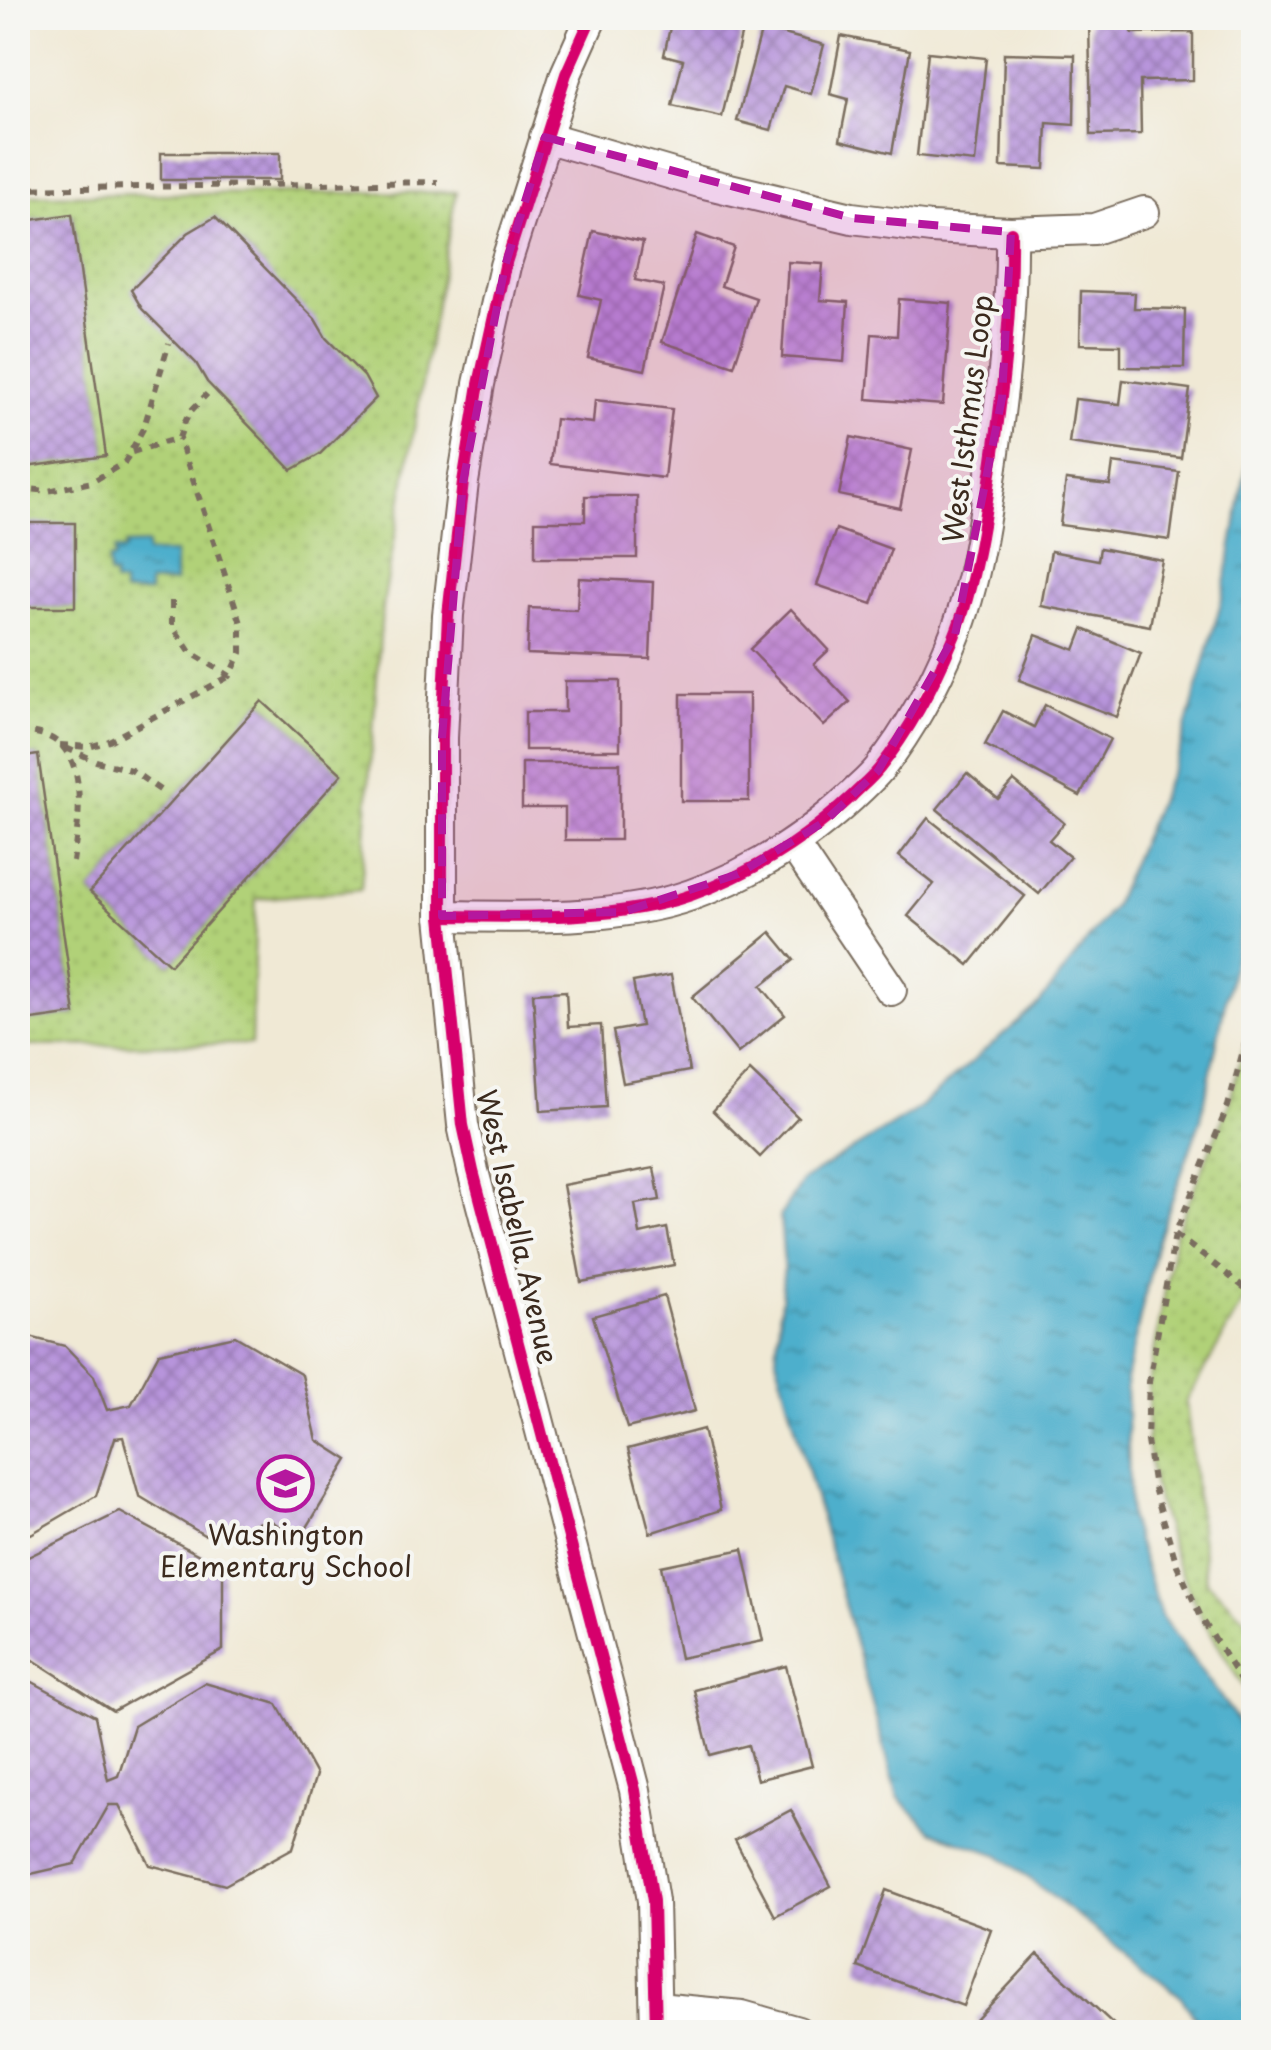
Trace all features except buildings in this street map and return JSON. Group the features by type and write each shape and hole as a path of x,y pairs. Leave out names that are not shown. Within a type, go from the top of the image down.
{"street":[{"name":"West Isabella Avenue","path":"591,18 566,74 505,266 463,482 448,615 442,738 442,916 463,1125 473,1172 635,1790 652,1901 657,2020"},
{"path":"545,137 700,182 852,218 931,228 1011,232 1094,229 1144,212"},
{"name":"West Isthmus Loop","path":"442,916 623,912 690,895 793,844 824,822 878,771 919,710 955,635 971,577 1002,398 1012,272 1011,232"},
{"path":"793,844 890,990"},
{"path":"657,2020 742,2016 798,2032"}],"path":[{"path":"18,189 438,182"},
{"path":"18,488 48,492 92,482 125,462 144,427 169,343"},
{"path":"60,746 89,747 109,741 230,676 241,653 241,623 179,438 188,414 207,394"},
{"path":"131,452 179,438"},
{"path":"172,601 172,626 190,652 230,676"},
{"path":"18,732 56,740 74,762 80,791 73,862"},
{"path":"60,746 96,762 131,770 160,790"},
{"path":"1254,992 1228,1106 1175,1234 1149,1382 1148,1441 1154,1488 1178,1564 1201,1618 1254,1703"},
{"path":"1175,1234 1254,1296"}],"highlighted area":[{"path":"545,137 852,218 1011,232 1002,398 955,635 878,771 824,822 738,874 623,912 442,916 442,738 463,482 505,266"}],"green space":[{"path":"456,192 382,610 361,889 256,899 251,1044 18,1046 18,1022 75,1014 39,756 18,758 18,468 106,455 72,215 18,222 18,195","holes":["215,218 253,255 376,398 320,454 292,470 207,382 196,363 132,290 188,233","74,523 74,607 21,607","125,545 147,553 149,592 123,583 114,575 114,560","262,701 342,773 170,965 90,892"]},
{"path":"1253,995 1253,1284 1186,1402 1206,1581 1253,1626 1253,1703 1201,1617 1177,1565 1154,1488 1147,1441 1149,1382 1175,1234 1228,1106 1247,1036"}],"water":[{"path":"1253,430 1253,876 1201,1119 1157,1242 1126,1379 1130,1519 1161,1616 1236,1718 1253,1754 1253,2032 1206,2032 1179,1995 999,1855 933,1832 898,1797 776,1357 784,1264 780,1216 802,1181 916,1110 1039,1004 1113,907 1179,753 1223,595"},
{"path":"147,544 147,553 175,553 175,582 149,583 149,593 123,593 123,584 114,583 114,575 109,575 108,560 114,559 114,550 125,550 125,545"}],"cycle path":[{"path":"591,18 566,74 505,266 479,384 448,615 442,738 442,916 463,1125 473,1171 635,1790 653,1901 656,2032"},
{"path":"442,916 600,913 691,895 735,877 797,841 879,769 939,672 962,616 974,570 1004,370 1011,232"}],"place":[{"name":"Washington Elementary School","path":"286,1484"}]}
